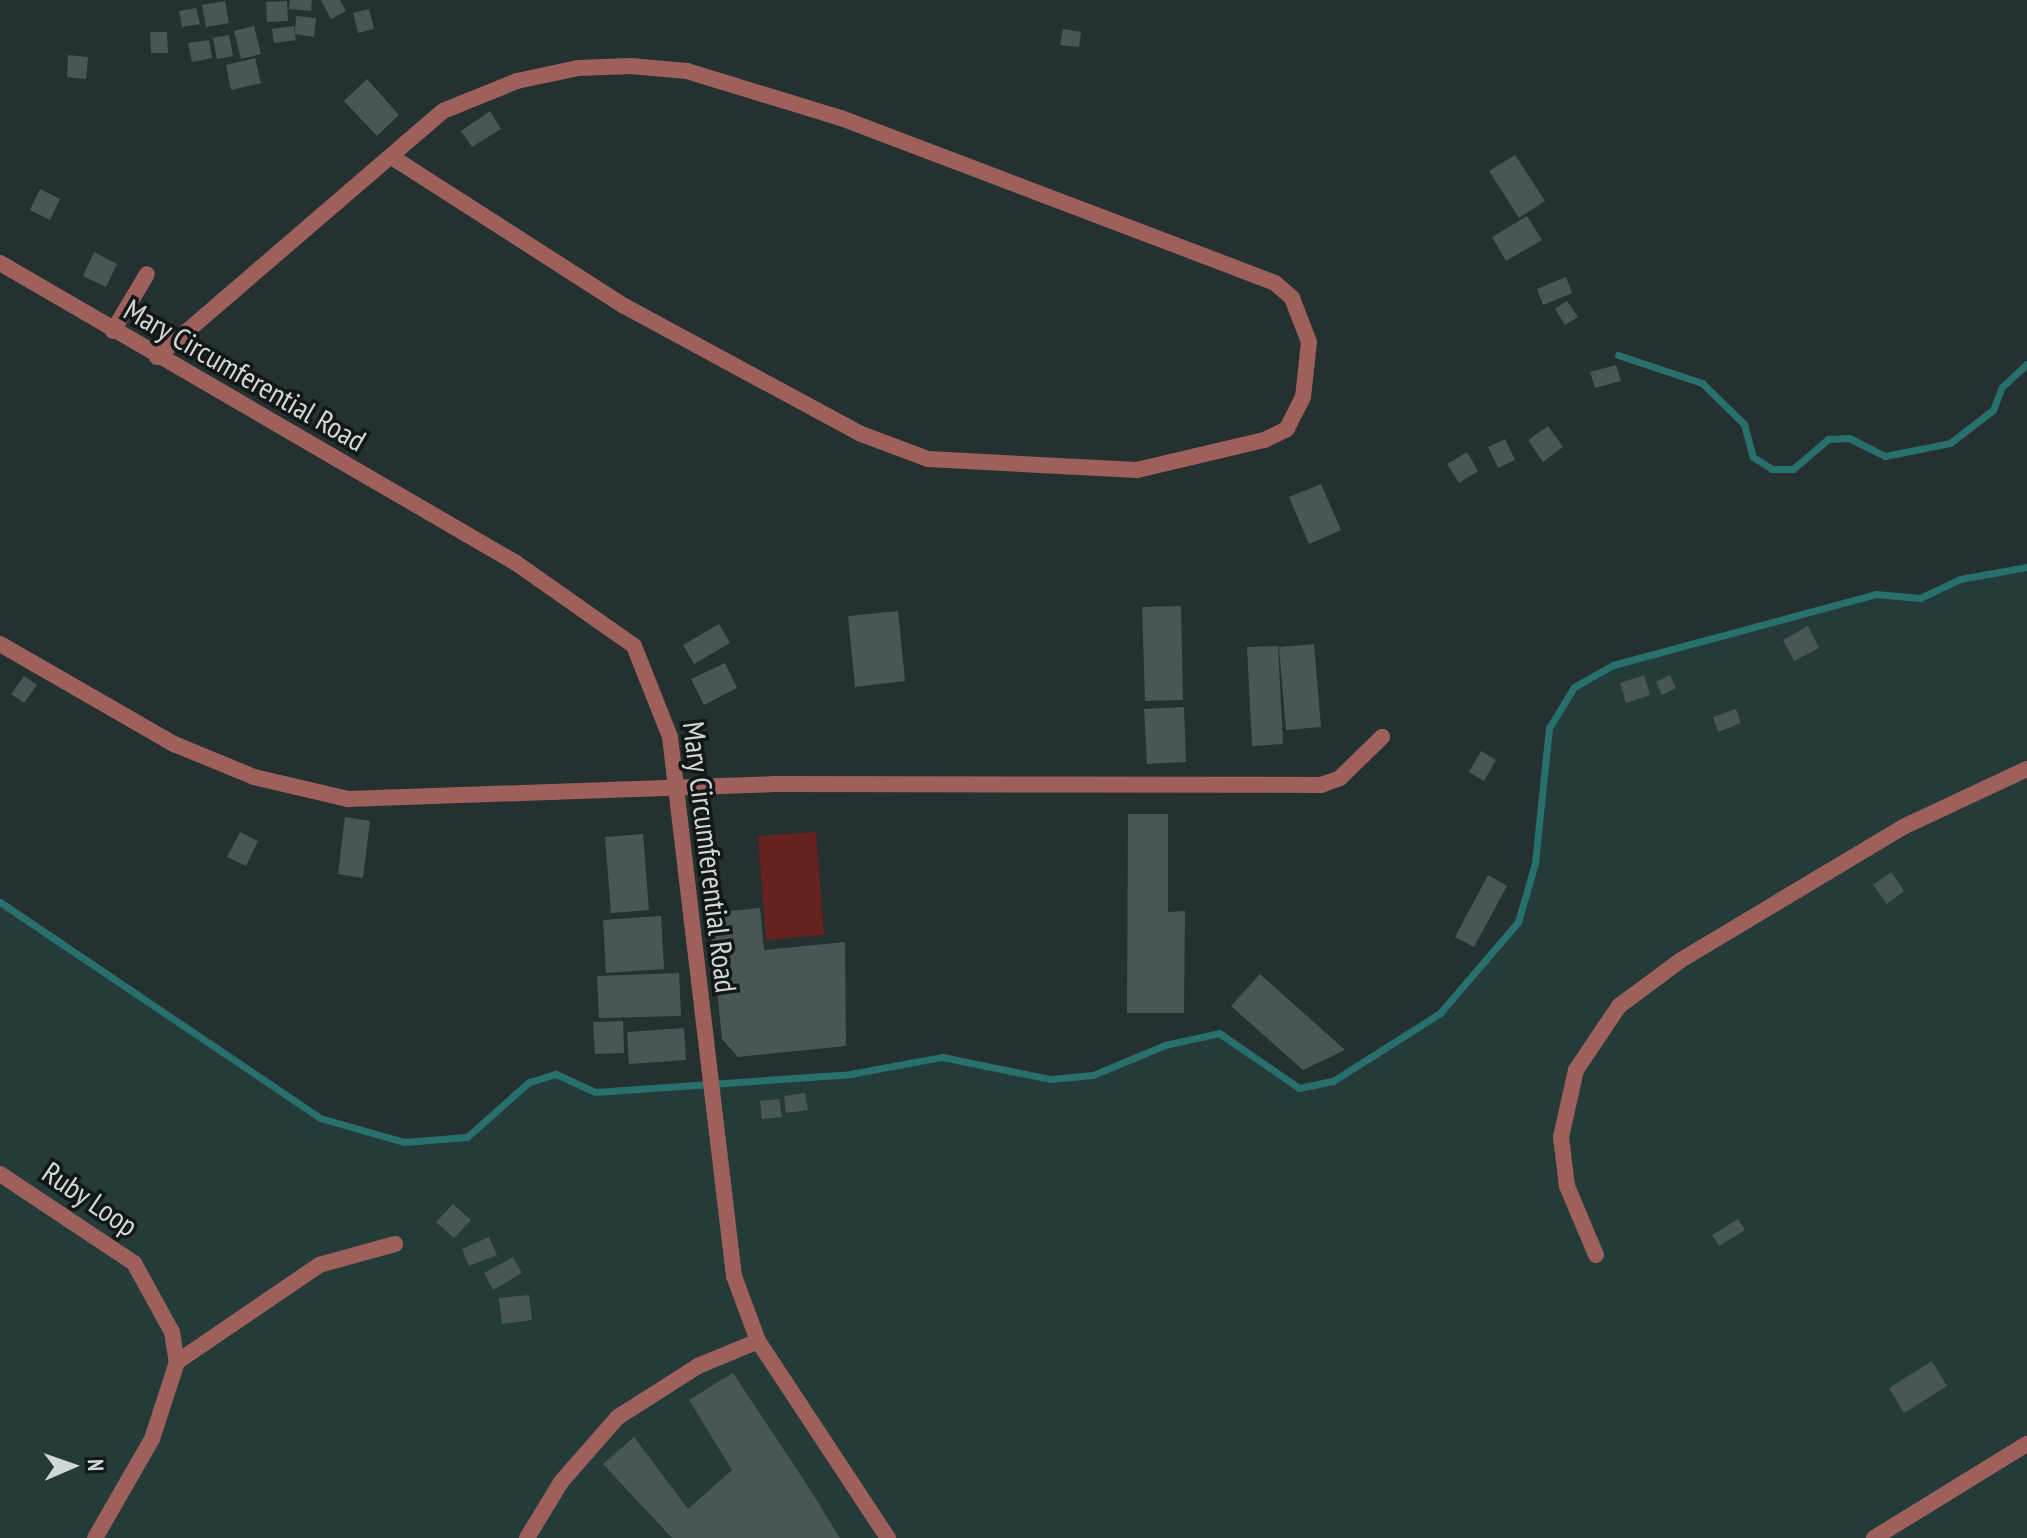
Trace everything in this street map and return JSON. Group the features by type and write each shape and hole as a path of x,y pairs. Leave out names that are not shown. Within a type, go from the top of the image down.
{"street":[{"path":"157,357 443,111 517,81 578,68 687,71 841,118 1275,283 1292,298 1309,342 1303,397 1287,429 1264,440 1137,470 928,459 861,434 624,306 392,157"},
{"name":"Mary Circumferential Road","path":"0,263 516,563 620,634 645,663 659,700 678,789 725,1235 758,1341 888,1538"},
{"path":"113,331 147,274"},
{"path":"0,644 174,744 254,777 348,799 678,789 1321,785 1340,778 1382,737"},
{"path":"1596,1255 1567,1186 1561,1137 1576,1070 1619,1006 1681,960 1903,827 2027,769"},
{"name":"Ruby Loop","path":"0,1174 134,1263 172,1332 177,1362"},
{"path":"95,1538 152,1439 177,1362 319,1265 395,1244"},
{"path":"527,1538 561,1482 618,1417 698,1366 758,1341"},
{"path":"1874,1538 2027,1444"}],"shaded area":[{"path":"2027,567 2027,1538 0,1538 0,902 320,1118 404,1142 467,1137 529,1082 556,1074 595,1092 850,1074 942,1057 1051,1079 1093,1075 1165,1045 1219,1033 1300,1088 1333,1081 1440,1013 1518,922 1535,863 1549,728 1574,687 1613,665 1876,594 1920,598 1960,579"},
{"path":"816,832 824,935 766,940 758,836"}],"building":[{"path":"290,0 312,0 311,11 289,9"},
{"path":"321,0 340,0 346,11 331,19"},
{"path":"225,1 229,23 206,27 202,5"},
{"path":"287,1 288,21 267,22 266,2"},
{"path":"196,8 200,24 182,27 179,11"},
{"path":"369,9 374,29 358,33 353,13"},
{"path":"296,16 316,18 314,37 295,34"},
{"path":"254,26 261,54 241,59 234,31"},
{"path":"294,26 296,40 274,43 272,29"},
{"path":"1063,29 1081,32 1079,47 1060,45"},
{"path":"150,32 167,32 168,53 151,53"},
{"path":"229,35 233,56 217,59 213,38"},
{"path":"209,40 212,58 192,62 188,43"},
{"path":"68,55 88,57 86,79 67,77"},
{"path":"255,58 261,83 231,90 226,65"},
{"path":"367,79 399,115 377,136 344,101"},
{"path":"490,111 501,129 472,147 461,131"},
{"path":"1515,155 1545,201 1519,218 1489,171"},
{"path":"40,189 60,199 50,220 30,210"},
{"path":"1527,216 1542,240 1506,261 1492,237"},
{"path":"94,252 117,264 106,287 83,276"},
{"path":"1566,277 1572,293 1543,305 1537,289"},
{"path":"1567,301 1578,317 1565,325 1555,309"},
{"path":"1616,365 1621,381 1595,388 1590,372"},
{"path":"1548,426 1563,447 1543,462 1528,440"},
{"path":"1505,439 1515,460 1498,468 1488,447"},
{"path":"1467,452 1478,471 1459,483 1447,464"},
{"path":"1321,484 1341,530 1309,544 1289,497"},
{"path":"1181,606 1183,700 1145,701 1142,607"},
{"path":"898,611 905,681 855,687 848,616"},
{"path":"719,624 730,643 694,664 683,645"},
{"path":"1808,626 1819,648 1794,661 1783,640"},
{"path":"1314,644 1321,727 1286,730 1279,647"},
{"path":"1278,646 1283,744 1252,746 1247,647"},
{"path":"725,663 737,688 704,705 691,679"},
{"path":"1644,675 1650,695 1626,703 1620,683"},
{"path":"1670,675 1676,688 1662,695 1656,682"},
{"path":"24,676 37,685 24,703 11,694"},
{"path":"1184,707 1186,762 1147,764 1144,709"},
{"path":"1736,709 1741,723 1718,732 1713,717"},
{"path":"1481,751 1496,760 1484,781 1469,772"},
{"path":"1128,814 1168,814 1168,912 1185,911 1184,1013 1127,1013"},
{"path":"345,817 370,821 363,878 338,874"},
{"path":"240,832 258,841 246,866 227,857"},
{"path":"643,834 649,910 611,913 605,837"},
{"path":"1891,872 1904,891 1887,904 1873,885"},
{"path":"1488,875 1507,886 1474,947 1455,937"},
{"path":"760,908 764,950 845,942 846,1046 738,1057 722,1039 709,913"},
{"path":"661,916 664,969 606,973 603,920"},
{"path":"679,973 681,1016 599,1018 597,976"},
{"path":"1260,974 1345,1050 1303,1070 1231,1006"},
{"path":"623,1021 624,1053 595,1054 593,1022"},
{"path":"684,1028 686,1060 629,1064 627,1032"},
{"path":"805,1093 808,1110 786,1113 784,1096"},
{"path":"779,1099 782,1117 762,1119 760,1101"},
{"path":"453,1204 471,1220 454,1238 436,1222"},
{"path":"1738,1219 1745,1230 1719,1246 1712,1235"},
{"path":"489,1237 497,1255 469,1266 462,1249"},
{"path":"513,1257 522,1273 493,1290 484,1273"},
{"path":"529,1295 532,1320 502,1324 499,1298"},
{"path":"1932,1361 1947,1386 1904,1413 1889,1388"},
{"path":"733,1373 840,1538 672,1538 603,1464 634,1437 688,1509 732,1470 689,1400"}],"waterway":[{"path":"1618,355 1702,383 1744,424 1753,457 1772,469 1793,469 1828,439 1849,438 1885,456 1950,443 1993,410 2002,387 2027,364"},
{"path":"0,902 320,1118 404,1142 467,1137 529,1082 556,1074 595,1092 850,1074 942,1057 1050,1079 1093,1075 1165,1045 1219,1033 1299,1088 1333,1081 1440,1013 1518,922 1535,863 1549,728 1574,687 1613,665 1876,594 1920,598 1960,579 2027,567"}]}
